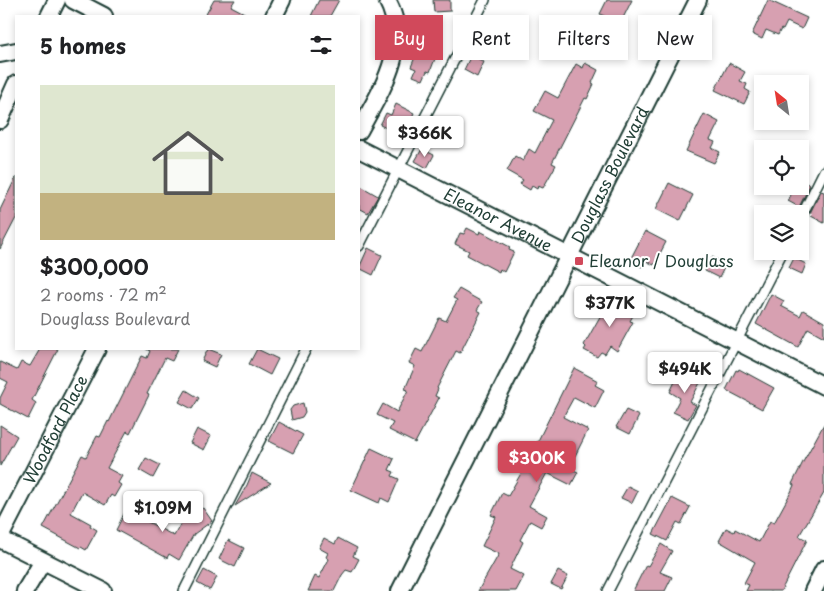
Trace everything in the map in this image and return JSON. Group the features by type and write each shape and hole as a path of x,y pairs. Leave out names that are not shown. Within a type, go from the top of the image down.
{"street":[{"path":"49,15 56,0"},
{"path":"73,0 102,15"},
{"path":"274,15 282,0"},
{"path":"360,129 383,87 394,58 396,26 387,0"},
{"name":"Douglass Boulevard","path":"400,591 698,0"},
{"path":"0,54 15,51"},
{"path":"0,120 15,86"},
{"name":"Eleanor Avenue","path":"360,150 824,386"},
{"name":"Woodford Place","path":"0,538 97,350"},
{"path":"0,538 103,591"},
{"path":"25,591 42,561"},
{"path":"813,591 824,569"}],"lane":[{"path":"360,244 485,0"},
{"path":"807,205 824,171"},
{"path":"608,591 779,260"},
{"path":"184,591 305,350"}],"building":[{"path":"214,0 235,0 231,6 248,15 206,15"},
{"path":"319,0 339,0 331,15 312,15"},
{"path":"433,0 450,0 450,11 434,12"},
{"path":"607,0 632,0 624,15 600,14"},
{"path":"768,0 807,18 802,29 787,22 778,35 766,30 762,39 752,34"},
{"path":"414,60 434,60 430,72 427,71 423,80 413,76 416,69 411,67"},
{"path":"469,60 480,60 484,62 477,77 464,70"},
{"path":"585,63 598,70 592,83 594,84 552,163 556,165 543,188 538,186 537,189 532,186 530,190 520,184 523,180 507,171 515,156 523,161 529,149 535,153 552,120 534,111 545,91 558,98 576,64 583,68"},
{"path":"729,63 745,72 740,81 747,84 745,89 750,92 744,104 715,90"},
{"path":"396,104 414,113 403,136 380,125 386,113 391,115"},
{"path":"704,114 719,122 710,140 715,142 712,148 720,152 714,163 686,151"},
{"path":"422,149 434,155 427,168 415,161"},
{"path":"15,179 15,220 0,249 0,210"},
{"path":"669,183 693,195 680,221 656,209"},
{"path":"360,186 378,196 368,213 360,209"},
{"path":"821,191 824,192 824,223 811,216 813,214 810,213"},
{"path":"791,195 805,195 800,205 788,201"},
{"path":"467,228 479,234 480,231 510,247 509,250 514,252 504,272 500,269 499,272 467,255 469,251 455,244 460,233 464,234"},
{"path":"645,231 666,242 654,265 646,261 642,267 631,262 632,256"},
{"path":"368,248 382,255 373,275 360,268"},
{"path":"712,257 726,264 719,278 705,271"},
{"path":"793,260 806,264 802,274 789,268"},
{"path":"459,289 482,302 477,310 481,312 460,353 456,351 437,388 435,396 439,398 415,443 389,430 393,423 377,415 383,404 397,412 408,390 405,389 415,366 409,363 416,349 422,352 439,318 446,321 457,300 453,298"},
{"path":"771,294 784,301 781,306 800,316 803,310 824,322 824,337 808,328 798,347 756,324"},
{"path":"611,297 636,310 630,321 633,322 617,351 610,346 605,354 601,352 597,357 584,350 586,347 584,345"},
{"path":"39,350 57,350 32,400 36,403 28,419 0,404 0,398 8,382 0,378 0,362 17,370 21,362 30,366"},
{"path":"148,350 178,350 172,361 165,358 130,433 127,431 107,468 122,476 118,483 121,485 114,497 111,495 105,505 82,492 71,513 91,524 90,526 97,530 86,550 80,548 43,528 82,455 86,457 97,436 100,437 142,356 147,358 150,351"},
{"path":"208,350 221,354 215,367 202,361"},
{"path":"256,350 278,359 270,375 249,364"},
{"path":"574,368 598,381 595,385 604,390 595,408 574,397 563,417 588,430 569,468 578,472 571,485 547,473 529,506 547,516 541,527 530,521 520,540 523,542 510,569 524,576 516,591 478,591 499,554 482,546 496,517 491,515 502,493 508,496 527,463"},
{"path":"739,369 774,388 762,409 726,390 736,370 738,371"},
{"path":"680,371 701,381 690,402 696,405 688,419 673,412 680,398 670,392"},
{"path":"186,390 199,398 192,409 179,402"},
{"path":"303,403 305,412 302,417 292,420 290,410 293,406"},
{"path":"626,410 639,416 630,434 616,427"},
{"path":"279,422 303,435 293,453 269,441"},
{"path":"824,424 824,493 799,536 807,540 781,591 746,591 749,585 744,583 755,562 719,541 726,528 734,532 735,529 759,542 770,521 774,523 791,492 794,485 792,484 803,462"},
{"path":"0,425 17,436 0,466"},
{"path":"197,429 211,436 204,450 190,443"},
{"path":"371,448 394,459 389,470 394,472 392,476 399,479 389,502 381,498 379,503 351,490"},
{"path":"146,458 160,465 153,478 139,470"},
{"path":"252,473 271,483 235,506 247,485"},
{"path":"628,486 638,491 632,503 621,498"},
{"path":"672,498 690,507 681,524 677,522 667,541 653,534"},
{"path":"203,508 212,521 194,534 179,560 169,554 167,558 116,530 126,510 174,536 182,521"},
{"path":"324,538 335,544 338,538 357,548 353,556 359,559 352,572 346,570 342,575 334,591 308,591 315,576 319,578 329,559 326,557 328,553 319,548"},
{"path":"228,540 244,548 235,567 219,559"},
{"path":"661,544 672,551 660,572 672,577 665,591 633,591 646,565 648,566"},
{"path":"204,570 217,577 210,590 197,583"},
{"path":"558,571 568,576 561,589 551,584"}],"place":[{"name":"Eleanor / Douglass","path":"579,261"}]}
